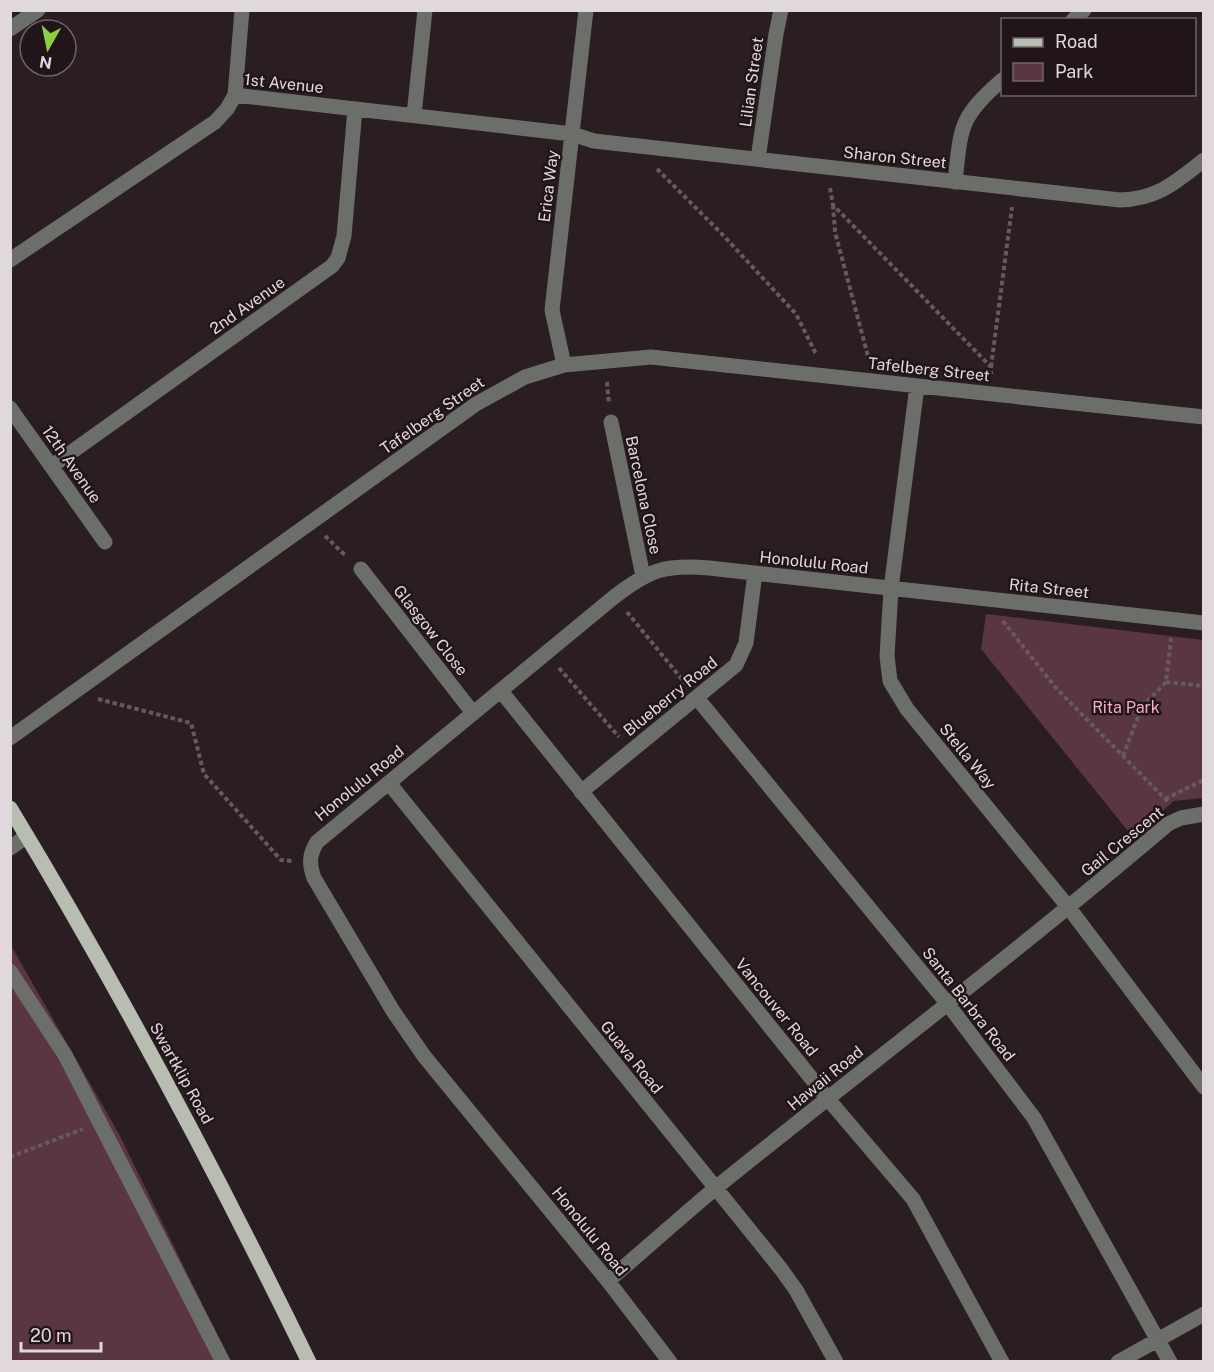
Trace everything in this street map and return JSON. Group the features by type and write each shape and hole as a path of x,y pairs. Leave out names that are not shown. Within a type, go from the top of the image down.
{"main road":[{"name":"Swartklip Road","path":"10,808 183,1112 243,1226 309,1362"}],"street":[{"path":"10,29 38,10"},
{"path":"235,95 242,10"},
{"path":"414,115 426,10"},
{"name":"Erica Way","path":"564,365 552,310 586,10"},
{"name":"Lilian Street","path":"758,159 776,34 782,10"},
{"path":"955,182 960,135 967,115 981,98 1001,81"},
{"name":"1st Avenue","path":"10,260 215,122 228,109 235,95 572,134"},
{"name":"2nd Avenue","path":"52,466 332,266 338,258 344,236 355,109"},
{"name":"Sharon Street","path":"572,134 594,141 1120,200 1144,198 1165,189 1203,159"},
{"name":"Tafelberg Street","path":"10,738 476,404 525,377 564,365 651,357 1203,417"},
{"name":"Stella Way","path":"917,386 891,589 887,667 890,681 906,709 1069,908 1203,1087"},
{"name":"12th Avenue","path":"10,408 105,542"},
{"name":"Barcelona Close","path":"611,422 642,576"},
{"name":"Honolulu Road","path":"670,1362 608,1281 407,1033 314,878 310,862 313,849 322,836 642,576 676,566 891,589"},
{"name":"Glasgow Close","path":"361,569 473,713"},
{"name":"Blueberry Road","path":"581,792 736,665 741,656 748,630 755,573"},
{"name":"Rita Street","path":"891,589 1203,623"},
{"name":"Vancouver Road","path":"501,691 828,1099 913,1199 1002,1362"},
{"name":"Santa Barbra Road","path":"697,698 947,1003 1034,1118 1170,1362"},
{"name":"Guava Road","path":"389,783 796,1290 836,1362"},
{"name":"Gail Crescent","path":"1069,908 1168,824 1181,818 1203,814"},
{"path":"10,848 27,836"},
{"name":"Hawaii Road","path":"608,1281 716,1188 1069,908"},
{"path":"10,971 65,1055 223,1362"},
{"path":"1119,1362 1203,1314"}],"path":[{"path":"656,168 721,233 796,314 816,354"},
{"path":"828,181 835,231 869,360"},
{"path":"991,375 1013,200"},
{"path":"833,205 991,367"},
{"path":"333,529 324,536 361,569"},
{"path":"614,597 697,698"},
{"path":"1000,618 1056,688 1170,804"},
{"path":"1124,756 1142,707 1166,682 1172,633"},
{"path":"546,653 632,751"},
{"path":"1166,682 1203,686"},
{"path":"98,699 191,723 204,774 282,860 310,862"},
{"path":"1165,799 1203,780"},
{"path":"10,1157 100,1123"}],"green space":[{"name":"Rita Park","path":"986,614 1203,640 1203,798 1174,801 1132,836 981,649"},
{"path":"10,944 119,1134 230,1361 11,1361"}]}
